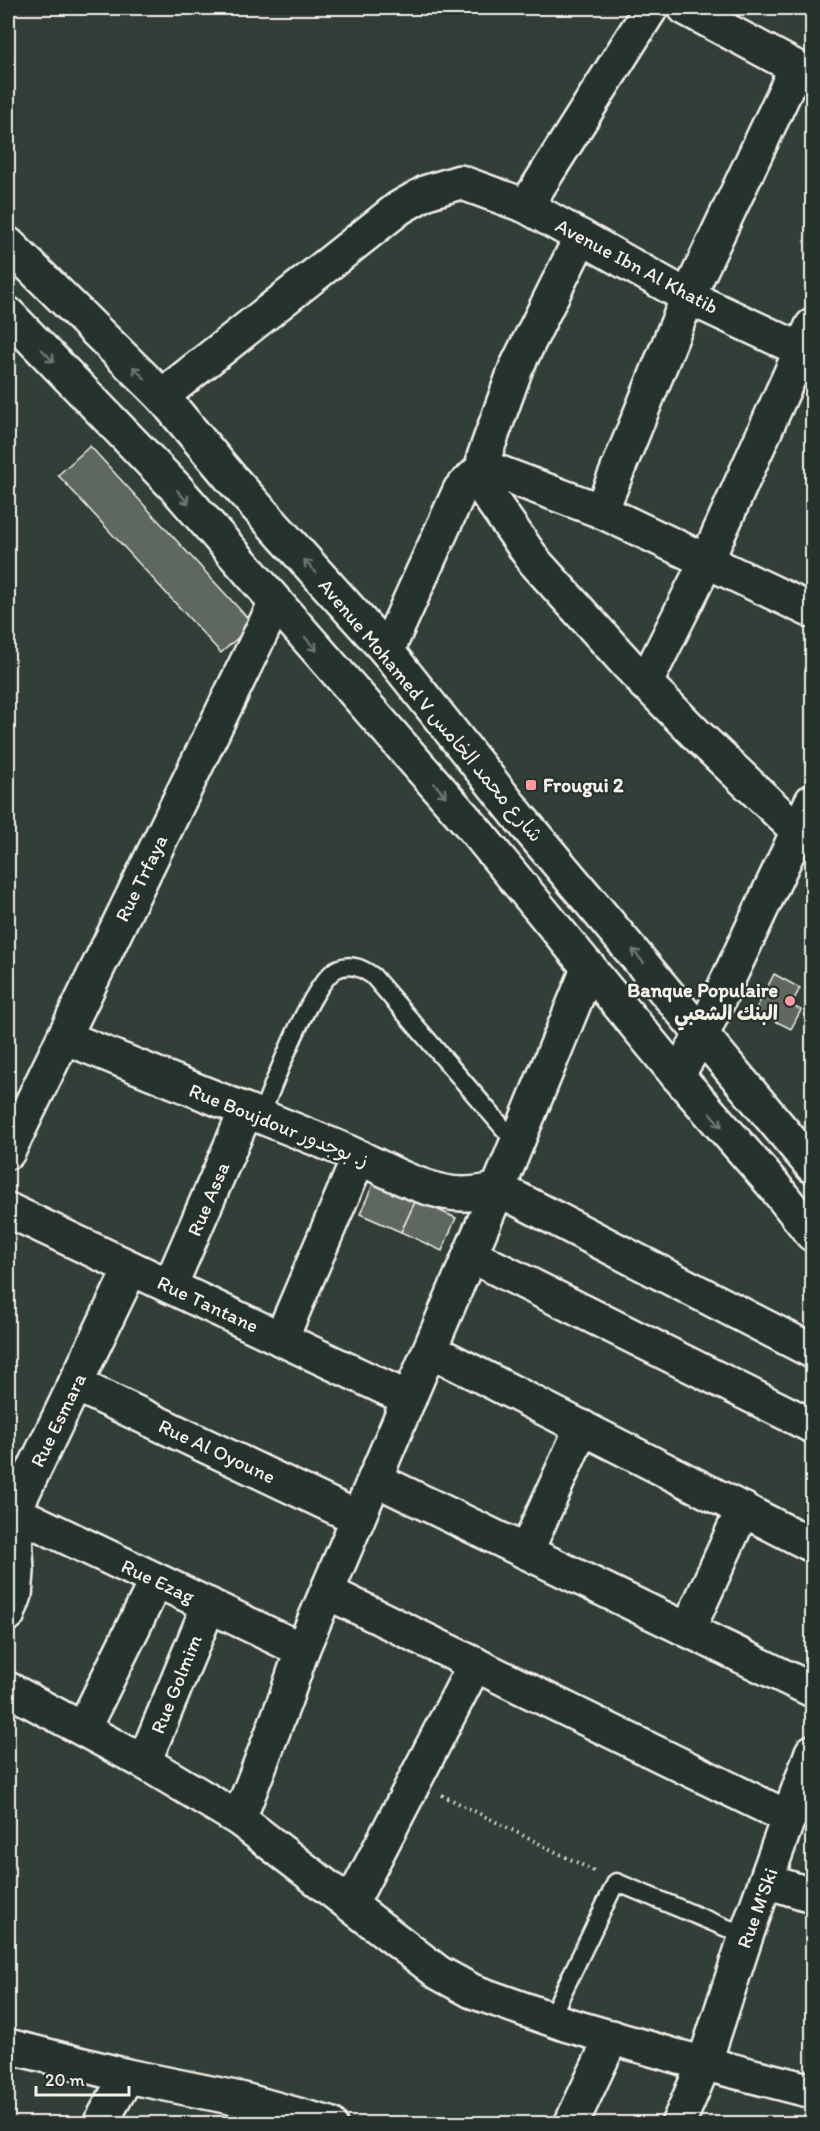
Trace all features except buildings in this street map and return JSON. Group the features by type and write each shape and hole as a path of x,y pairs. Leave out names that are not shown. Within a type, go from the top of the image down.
{"street":[{"path":"526,206 651,8"},
{"path":"601,511 688,297 804,72 736,19 685,8"},
{"name":"Avenue Ibn Al Khatib","path":"162,396 399,208 427,192 460,182 526,206 688,297 809,343"},
{"path":"581,237 516,368 484,457 483,479 488,495 535,562 645,684 799,832"},
{"name":"Avenue Mohamed V شارع محمد الخامس","path":"8,244 162,396 230,477 387,651 520,818 810,1157"},
{"path":"8,314 177,489 275,604 475,830 677,1076 775,1187 813,1234"},
{"path":"645,684 706,562 809,343"},
{"path":"484,467 601,511 813,611"},
{"path":"387,651 460,490 484,467"},
{"name":"Rue Trfaya","path":"8,1152 275,604"},
{"path":"677,1076 702,1033 813,801"},
{"path":"239,1819 302,1650 470,1256 589,967"},
{"name":"Rue Boujdour ز. بوجدور","path":"64,1037 359,1157 412,1183 444,1192 475,1195 498,1189"},
{"name":"Rue Assa","path":"170,1286 253,1114"},
{"path":"281,1339 359,1157"},
{"path":"498,1189 813,1351"},
{"name":"Rue Tantane","path":"8,1210 409,1399"},
{"path":"470,1256 813,1426"},
{"name":"Rue Esmara","path":"8,1614 15,1594 17,1572 11,1510 131,1268"},
{"path":"430,1350 813,1545"},
{"name":"Rue Al Oyoune","path":"75,1384 358,1518"},
{"path":"526,1552 582,1427"},
{"path":"375,1479 813,1690"},
{"path":"688,1630 743,1509"},
{"name":"Rue Ezag","path":"11,1510 302,1650"},
{"path":"83,1729 156,1581"},
{"path":"327,1592 789,1818"},
{"name":"Rue Golmim","path":"144,1762 209,1605"},
{"path":"351,1904 475,1664"},
{"path":"8,1689 144,1762 239,1819 440,1973 472,1991 550,2019 704,2064 813,2091"},
{"name":"Rue M'Ski","path":"678,2124 704,2064 746,1936 813,1752"},
{"path":"766,1881 813,1895"},
{"path":"571,2124 612,2037"},
{"path":"8,2046 127,2076 234,2111 330,2124"},
{"path":"100,2124 127,2076"}],"lane":[{"path":"253,1114 306,1009 326,977 339,968 358,967 373,976 517,1144"},
{"path":"550,2019 616,1882 746,1936"}],"path":[{"path":"415,1781 616,1882"}],"place":[{"name":"Frougui 2","path":"531,785"},
{"name":"Banque Populaire البنك الشعبي","path":"790,1001"}]}
